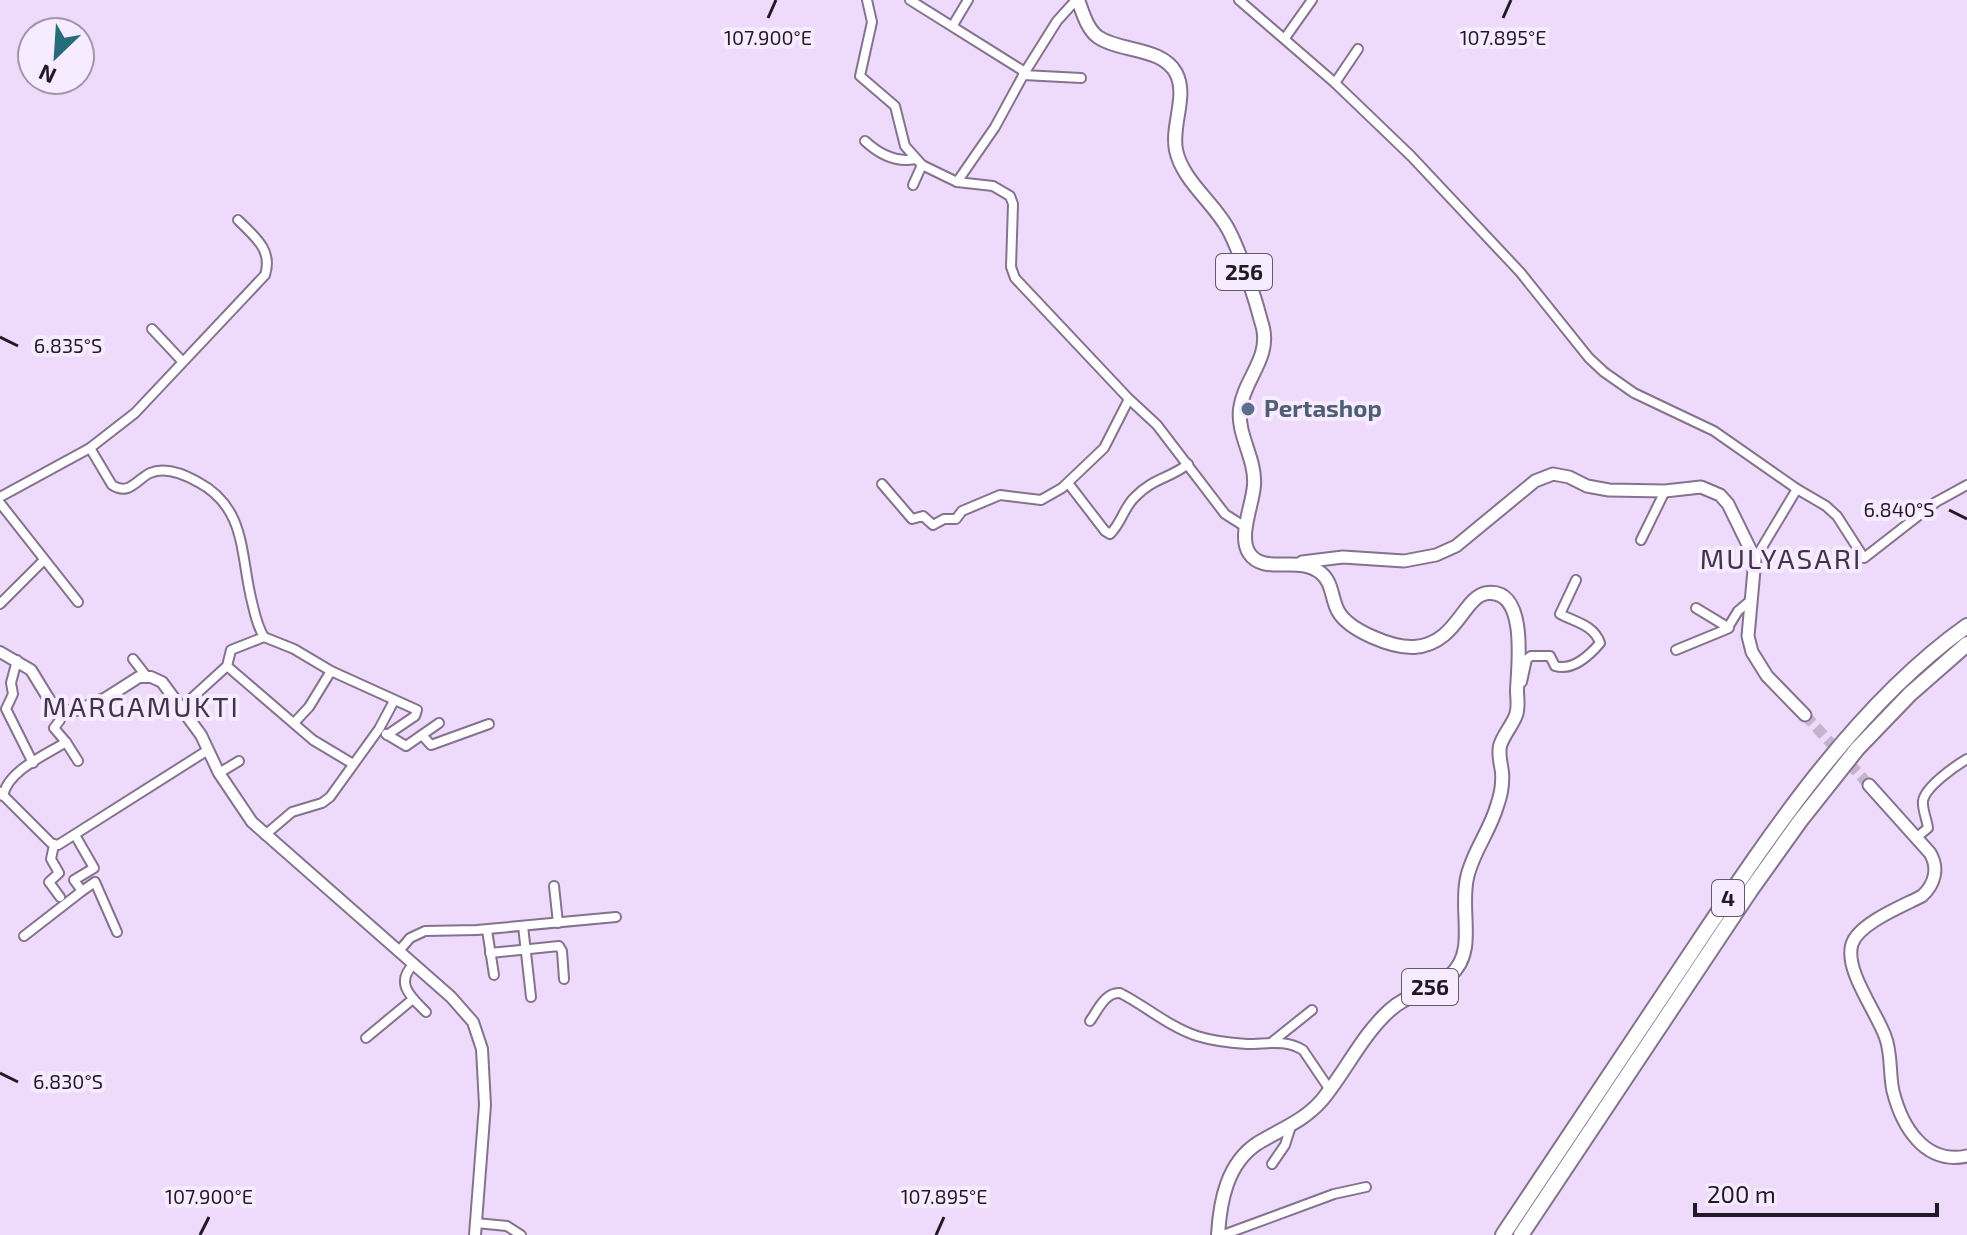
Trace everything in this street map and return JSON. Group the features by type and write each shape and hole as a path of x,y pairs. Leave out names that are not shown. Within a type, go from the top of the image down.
{"highway":[{"name":"4","path":"1521,1235 1533,1204 1738,883 1788,812 1846,740 1900,684 1967,626"},
{"name":"4","path":"1503,1235 1533,1204 1800,821 1857,749 1910,694 1967,644"}],"main road":[{"name":"256","path":"1077,0 1087,24 1100,39 1154,57 1173,68 1179,80 1180,95 1177,155 1230,233 1258,311 1265,343 1240,410 1255,482 1247,528"},
{"path":"1247,528 1246,547 1253,558 1265,564 1343,557 1404,561 1436,555 1456,546 1546,475 1561,474 1597,488 1665,491 1701,487 1720,495 1733,511 1755,559 1748,636 1752,652 1767,676 1805,715"},
{"path":"1302,562 1324,575 1343,557"},
{"name":"256","path":"1220,1235 1225,1192 1243,1154 1291,1126 1318,1104 1369,1034 1393,1007 1451,977 1462,960 1467,925 1466,879 1501,794 1499,750 1516,716 1517,620 1512,607 1503,597 1485,593 1471,603 1442,638 1427,644 1405,646 1384,642 1343,618 1324,575"},
{"path":"1869,785 1933,859 1933,882 1922,896 1862,930 1852,945 1850,958 1886,1037 1893,1089 1910,1129 1927,1150 1938,1156 1954,1159 1967,1156"}],"street":[{"path":"867,0 872,22 860,76 895,106 905,146 918,162"},
{"path":"910,0 1024,73 1081,78"},
{"path":"953,25 968,0"},
{"path":"957,182 995,127 1057,21 1077,0"},
{"path":"1239,0 1335,83 1411,156 1503,253 1604,372 1634,393 1714,431 1797,489 1820,501 1837,516 1864,558 1936,502 1967,485"},
{"path":"1249,8 1256,0"},
{"path":"1285,38 1312,0"},
{"path":"1335,83 1358,49"},
{"path":"865,141 886,157 918,162 957,182 993,186 1010,196 1013,204 1011,267 1015,278 1157,425 1216,505 1233,521 1247,528"},
{"path":"913,185 918,162"},
{"path":"78,602 0,500 90,448 135,413 265,275 268,260 264,248 238,220"},
{"path":"152,329 182,361"},
{"path":"882,484 912,519 923,516 933,525 944,519 956,519 962,511 1000,495 1041,500 1065,485 1104,448 1129,399"},
{"path":"90,448 117,488 127,489 151,473 176,472 199,482 219,496 241,534 247,582 256,621 264,637 414,708 418,713 383,732 353,764 326,801 292,812 265,835"},
{"path":"1065,485 1110,534 1134,498 1153,481 1188,464"},
{"path":"1755,559 1797,489"},
{"path":"1641,540 1665,491"},
{"path":"0,604 44,560"},
{"path":"1517,694 1531,656 1550,656 1555,666 1563,668 1586,658 1600,643 1590,629 1560,614 1576,580"},
{"path":"1676,650 1729,628 1736,612 1751,599"},
{"path":"1696,608 1729,628"},
{"path":"182,707 227,666 231,650 264,637"},
{"path":"0,652 31,670 50,701 59,710 68,712 106,698 135,679 147,677 162,682 182,707 219,773 252,822 451,997 469,1017 482,1049 485,1105 475,1235"},
{"path":"133,659 147,677"},
{"path":"17,660 11,683 13,694 6,709 33,763"},
{"path":"227,666 313,740 353,764"},
{"path":"294,723 309,707 331,671"},
{"path":"383,732 394,701"},
{"path":"59,710 60,721 54,728 78,761"},
{"path":"383,732 405,746 439,723"},
{"path":"422,735 431,745 489,724"},
{"path":"54,845 2,794 8,783 66,742"},
{"path":"54,845 75,835 208,750"},
{"path":"1917,837 1928,828 1922,802 1929,790 1967,759"},
{"path":"219,773 239,761"},
{"path":"75,835 94,868 74,880 82,891"},
{"path":"54,845 51,859 59,873 49,882 60,897"},
{"path":"24,936 95,882 117,932"},
{"path":"554,886 558,923"},
{"path":"399,951 410,938 425,931 487,930 616,917"},
{"path":"523,926 531,997"},
{"path":"487,930 494,975"},
{"path":"490,953 559,946 564,979"},
{"path":"414,964 404,977 413,999 426,1012"},
{"path":"1090,1021 1106,997 1116,992 1196,1036 1236,1043 1290,1043 1303,1050 1330,1090"},
{"path":"366,1038 413,999"},
{"path":"1271,1042 1312,1010"},
{"path":"1272,1164 1285,1145 1291,1126"},
{"path":"1220,1235 1337,1193 1366,1187"},
{"path":"476,1223 507,1226 521,1235"}],"tunnel":[{"path":"1805,715 1869,785"}],"place":[{"name":"Pertashop","path":"1248,409"}],"district":[{"name":"MULYASARI","path":"1781,559"},
{"name":"MARGAMUKTI","path":"141,707"}]}
